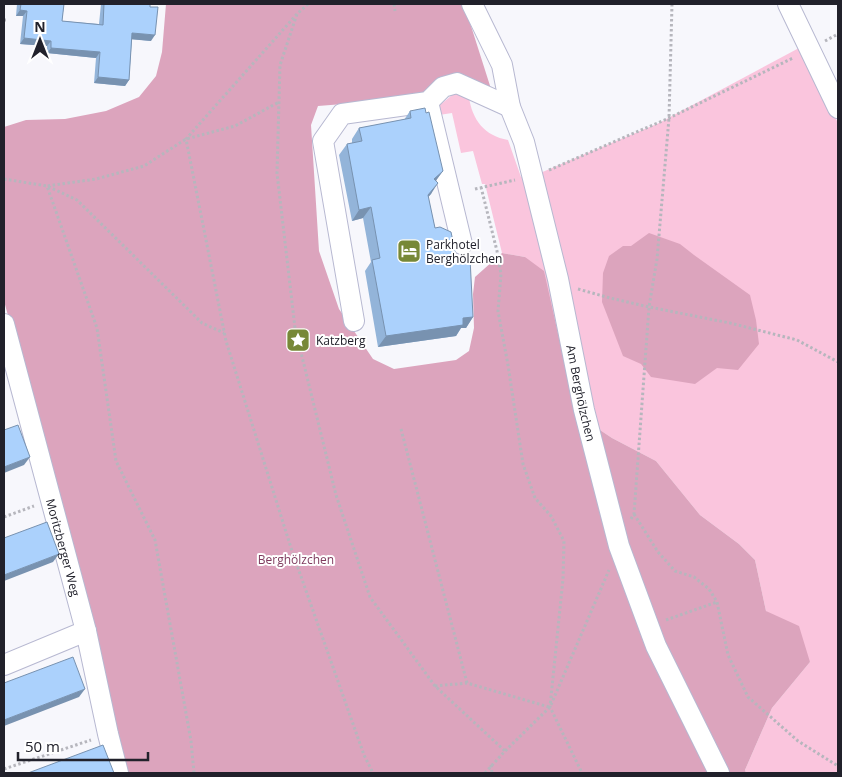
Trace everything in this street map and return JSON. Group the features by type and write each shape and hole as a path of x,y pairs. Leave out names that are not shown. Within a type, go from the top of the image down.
{"street":[{"name":"Am Berghölzchen","path":"472,4 502,65 510,107 524,142 558,279 584,410 619,546 656,646 719,773"},
{"path":"788,4 817,45 838,108"},
{"path":"354,321 323,141 342,114 428,102 443,87 457,83 510,107"},
{"path":"428,102 462,244"},
{"name":"Moritzberger Weg","path":"4,324 11,382 51,500 86,632 118,773"},
{"path":"4,665 86,632"}],"path":[{"path":"47,186 96,179 144,166 186,139 308,4"},
{"path":"394,4 395,11"},
{"path":"619,546 634,514 648,307 657,259 669,118 672,4"},
{"path":"297,14 280,66 277,173 295,328 336,495 370,597 434,686 505,751"},
{"path":"559,166 669,118 838,34"},
{"path":"186,139 235,126 279,102"},
{"path":"186,139 224,333 292,551 364,755 373,773"},
{"path":"474,189 533,176"},
{"path":"4,179 47,186 77,200 202,323 224,333"},
{"path":"47,186 97,328 116,461 155,540 191,741 194,773"},
{"path":"481,188 501,274 498,312 523,464 536,498 551,516 564,541 563,579 550,707 582,773"},
{"path":"558,279 581,290 797,340 838,362"},
{"path":"401,429 467,684"},
{"path":"4,517 51,500"},
{"path":"634,514 658,552 675,571 694,577 709,589 717,602 728,655 748,696 798,741 838,766"},
{"path":"485,773 550,707 608,573"},
{"path":"649,626 717,602"},
{"path":"434,686 467,684 550,707"},
{"path":"4,769 108,734"},
{"path":"491,765 492,773"}],"shaded area":[{"path":"799,48 838,123 838,773 746,773 745,770 772,708 810,662 766,611 755,560 739,544 700,515 656,461 612,438 576,414 525,257 502,253 485,184 482,184 473,151 461,153 452,113 439,115 440,105 457,91 469,97 473,113 481,126 493,135 508,140 521,177 533,176 659,123"}],"green space":[{"name":"Berghölzchen","path":"166,4 464,4 492,92 455,75 423,92 381,101 318,106 311,125 319,251 339,309 373,359 394,369 456,360 469,351 474,328 473,294 475,277 502,253 525,257 544,271 576,414 612,438 656,461 700,515 739,544 755,560 766,611 799,626 810,662 772,708 745,770 746,773 125,773 58,496 4,301 4,127 26,120 65,119 106,111 139,97 156,76 162,52"},
{"path":"649,233 680,244 750,295 759,344 738,370 717,368 695,384 651,377 641,364 623,356 602,302 603,273 609,256 623,246 631,246"}],"building":[{"path":"21,4 64,4 62,21 103,25 104,4 150,4 150,7 158,7 155,35 132,33 129,80 98,77 100,52 51,48 51,41 24,38 27,11 20,10"},
{"path":"425,108 426,113 429,112 443,171 434,179 438,183 428,195 435,228 440,227 451,232 457,260 470,258 473,317 463,318 463,325 386,336 372,260 380,258 371,207 359,210 347,144 362,141 359,128 411,118 410,111"},
{"path":"18,425 30,457 4,467 4,430"},
{"path":"47,522 59,554 4,575 4,538"},
{"path":"73,657 85,689 4,720 4,683"},
{"path":"103,745 114,773 28,773"}],"place":[{"name":"Parkhotel Berghölzchen","path":"409,251"},
{"name":"Katzberg","path":"298,340"}]}
